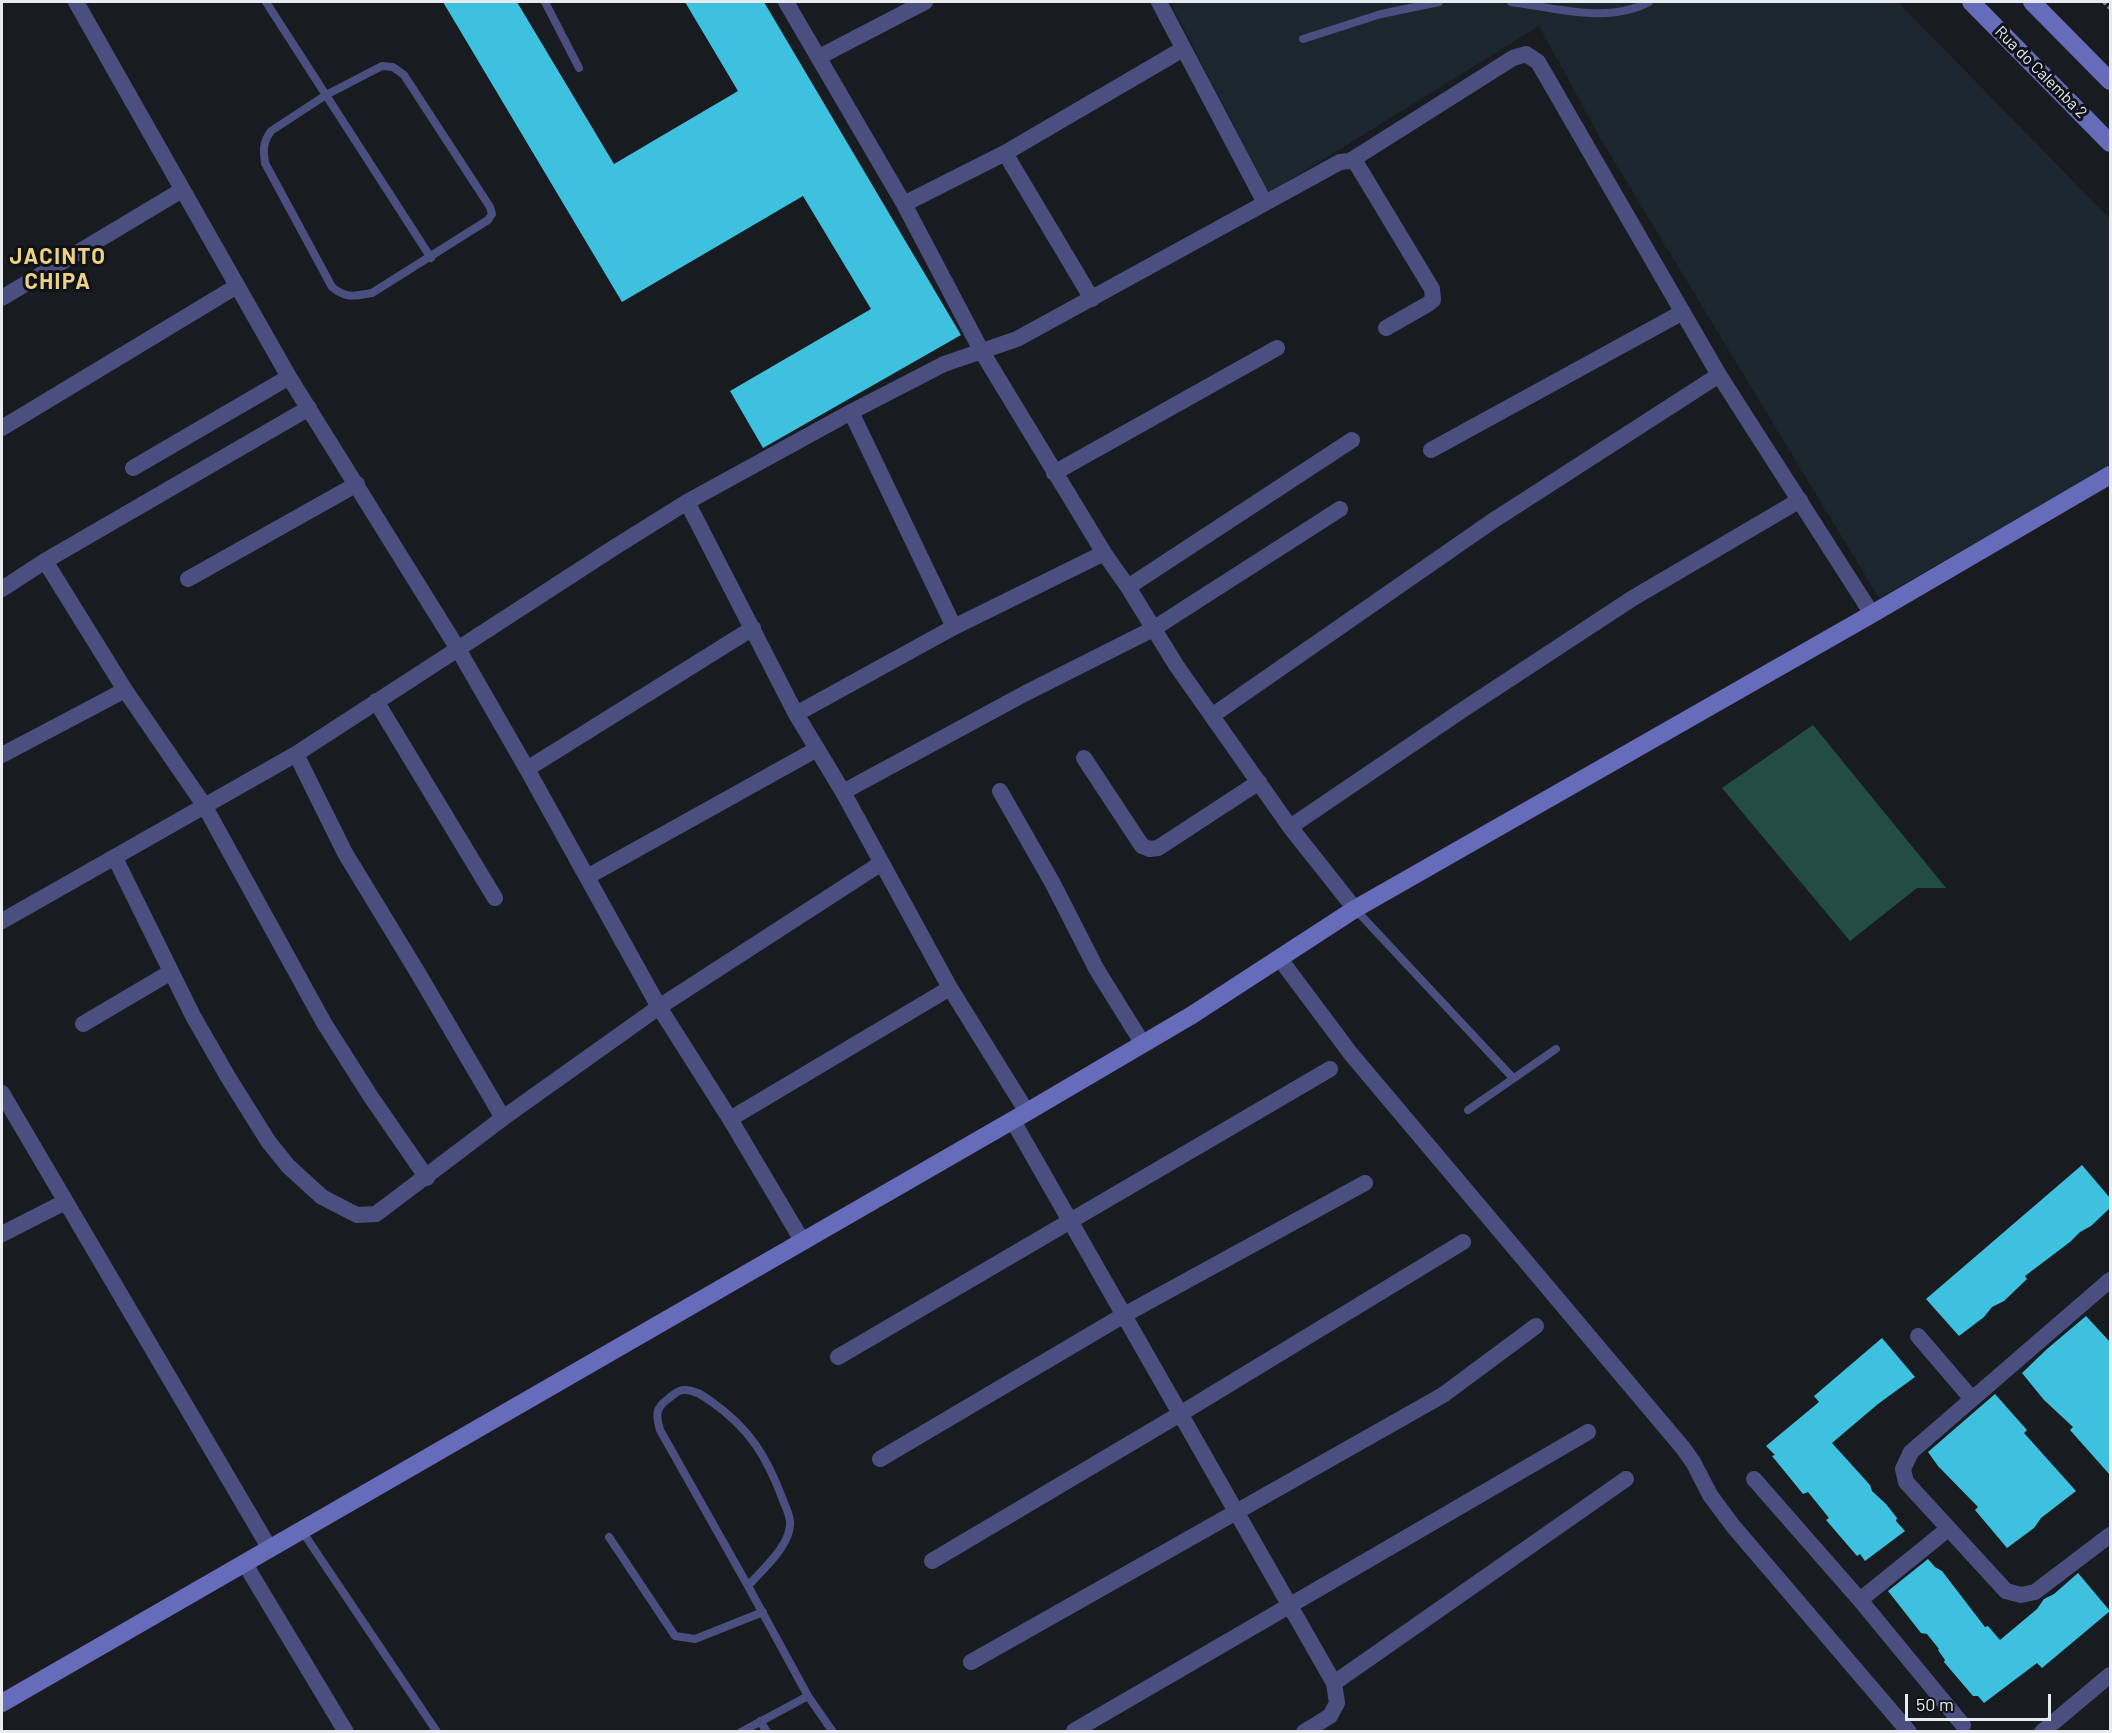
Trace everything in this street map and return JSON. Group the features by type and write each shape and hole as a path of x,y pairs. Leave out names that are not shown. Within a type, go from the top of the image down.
{"street":[{"path":"76,2 289,377 458,649 659,1007 730,1119 803,1242"},
{"path":"786,2 904,204 981,352 1104,553 1153,629 1290,827 1355,909"},
{"path":"819,57 925,2"},
{"path":"1159,2 1265,203"},
{"name":"Rua do Calemba 2","path":"1971,2 2110,143"},
{"path":"2032,2 2110,81"},
{"path":"904,204 1005,153 1183,49"},
{"path":"1350,161 1513,58 1526,54 1538,62 1719,375 1872,614"},
{"path":"1005,153 1092,299"},
{"path":"2,921 296,754 687,502 944,364 1017,339 1340,162 1356,163 1434,295 1433,300 1386,328"},
{"path":"2,298 182,190"},
{"path":"2,428 237,286"},
{"path":"1431,450 1683,312"},
{"path":"1054,473 1277,348"},
{"path":"1213,715 1491,522 1719,375"},
{"path":"132,468 289,377"},
{"path":"2,589 45,561 309,408"},
{"path":"851,412 954,627"},
{"path":"1128,587 1352,440"},
{"path":"2,1703 1020,1116 1192,1015 1355,909 1872,614 2110,475"},
{"path":"188,579 357,484"},
{"path":"1290,827 1633,598 1800,500"},
{"path":"687,502 796,714 843,792 880,864 1020,1116 1069,1220 1334,1683 1337,1703 1330,1716 1304,1731"},
{"path":"843,792 1024,694 1153,629 1340,509"},
{"path":"796,714 954,627 1104,553"},
{"path":"45,561 125,690 204,805 324,1023 371,1097 427,1178"},
{"path":"527,769 753,628"},
{"path":"2,755 125,690"},
{"path":"376,701 495,898"},
{"path":"587,877 817,749"},
{"path":"296,754 345,853 503,1118"},
{"path":"1084,758 1142,846 1150,849 1158,848 1259,782"},
{"path":"1000,790 1052,882 1097,970 1143,1044"},
{"path":"115,858 171,972 228,1077 268,1141 288,1166 322,1197 357,1215 376,1214 427,1178 503,1118 659,1007 880,864"},
{"path":"1280,958 1351,1054 1683,1448 1710,1495 1733,1526 1909,1731"},
{"path":"83,1024 171,972"},
{"path":"730,1119 950,988"},
{"path":"838,1357 1330,1069"},
{"path":"2,1093 270,1549"},
{"path":"880,1459 1124,1315 1365,1183"},
{"path":"2,1234 65,1202"},
{"path":"932,1561 1463,1242"},
{"path":"2107,1289 1911,1452 1903,1469 1906,1482 2006,1591 2021,1595 2035,1592 2109,1541"},
{"path":"971,1662 1443,1395 1536,1326"},
{"path":"1918,1336 1972,1399"},
{"path":"1074,1731 1588,1432"},
{"path":"1334,1683 1626,1479"},
{"path":"1754,1479 1860,1600 1963,1725"},
{"path":"1860,1600 1948,1528"},
{"path":"245,1564 346,1731"},
{"path":"2042,1731 2110,1675"}],"lane":[{"path":"266,2 430,258"},
{"path":"545,2 579,68"},
{"path":"1303,39 1381,14 1439,2"},
{"path":"1511,2 1613,14 1649,2"},
{"path":"382,66 393,67 404,75 490,207 492,214 488,220 372,293 353,296 340,294 332,287 265,163 262,150 271,130 326,95 382,66"},
{"path":"1355,909 1513,1078"},
{"path":"1468,1110 1556,1049"},
{"path":"748,1586 778,1553 787,1537 790,1522 772,1470 749,1433 726,1411 704,1395 692,1390 681,1389 660,1404 657,1417 660,1430 808,1696 833,1731"},
{"path":"302,1531 437,1731"},
{"path":"609,1537 675,1636 695,1639 763,1612"},
{"path":"741,1731 808,1696"},
{"path":"760,1721 767,1731"}],"path":[{"path":"2104,2 2110,8"}],"shaded area":[{"path":"1170,2 1898,2 2110,219 2110,466 1879,598 1602,141 1539,26 1269,193"},
{"path":"1813,725 1946,888 1917,888 1850,941 1722,788"}],"building":[{"path":"443,2 517,2 614,164 738,91 685,2 764,2 961,335 763,448 730,391 871,309 803,196 622,302"},
{"path":"2082,1165 2110,1198 2110,1208 2091,1226 2080,1232 2025,1276 2027,1279 2004,1301 1992,1307 1984,1317 1959,1336 1926,1299"},
{"path":"2086,1316 2110,1342 2110,1475 2070,1430 2073,1427 2044,1400 2022,1373"},
{"path":"1882,1338 1915,1377 1878,1404 1832,1443 1870,1485 1872,1491 1886,1504 1905,1531 1865,1561 1860,1554 1857,1556 1826,1520 1829,1518 1808,1492 1803,1494 1766,1446 1819,1402 1814,1396"},
{"path":"1995,1394 2027,1430 2024,1433 2076,1491 2007,1548 1975,1510 1978,1507 1938,1466 1928,1452"},
{"path":"1928,1559 1942,1571 1985,1627 1988,1626 2000,1640 2037,1609 2044,1599 2054,1594 2078,1573 2110,1611 2042,1668 2037,1663 1984,1703 1978,1696 1973,1696 1944,1662 1939,1649 1927,1634 1921,1633 1888,1591"}],"district":[{"name":"JACINTO CHIPA","path":"58,270"}]}
